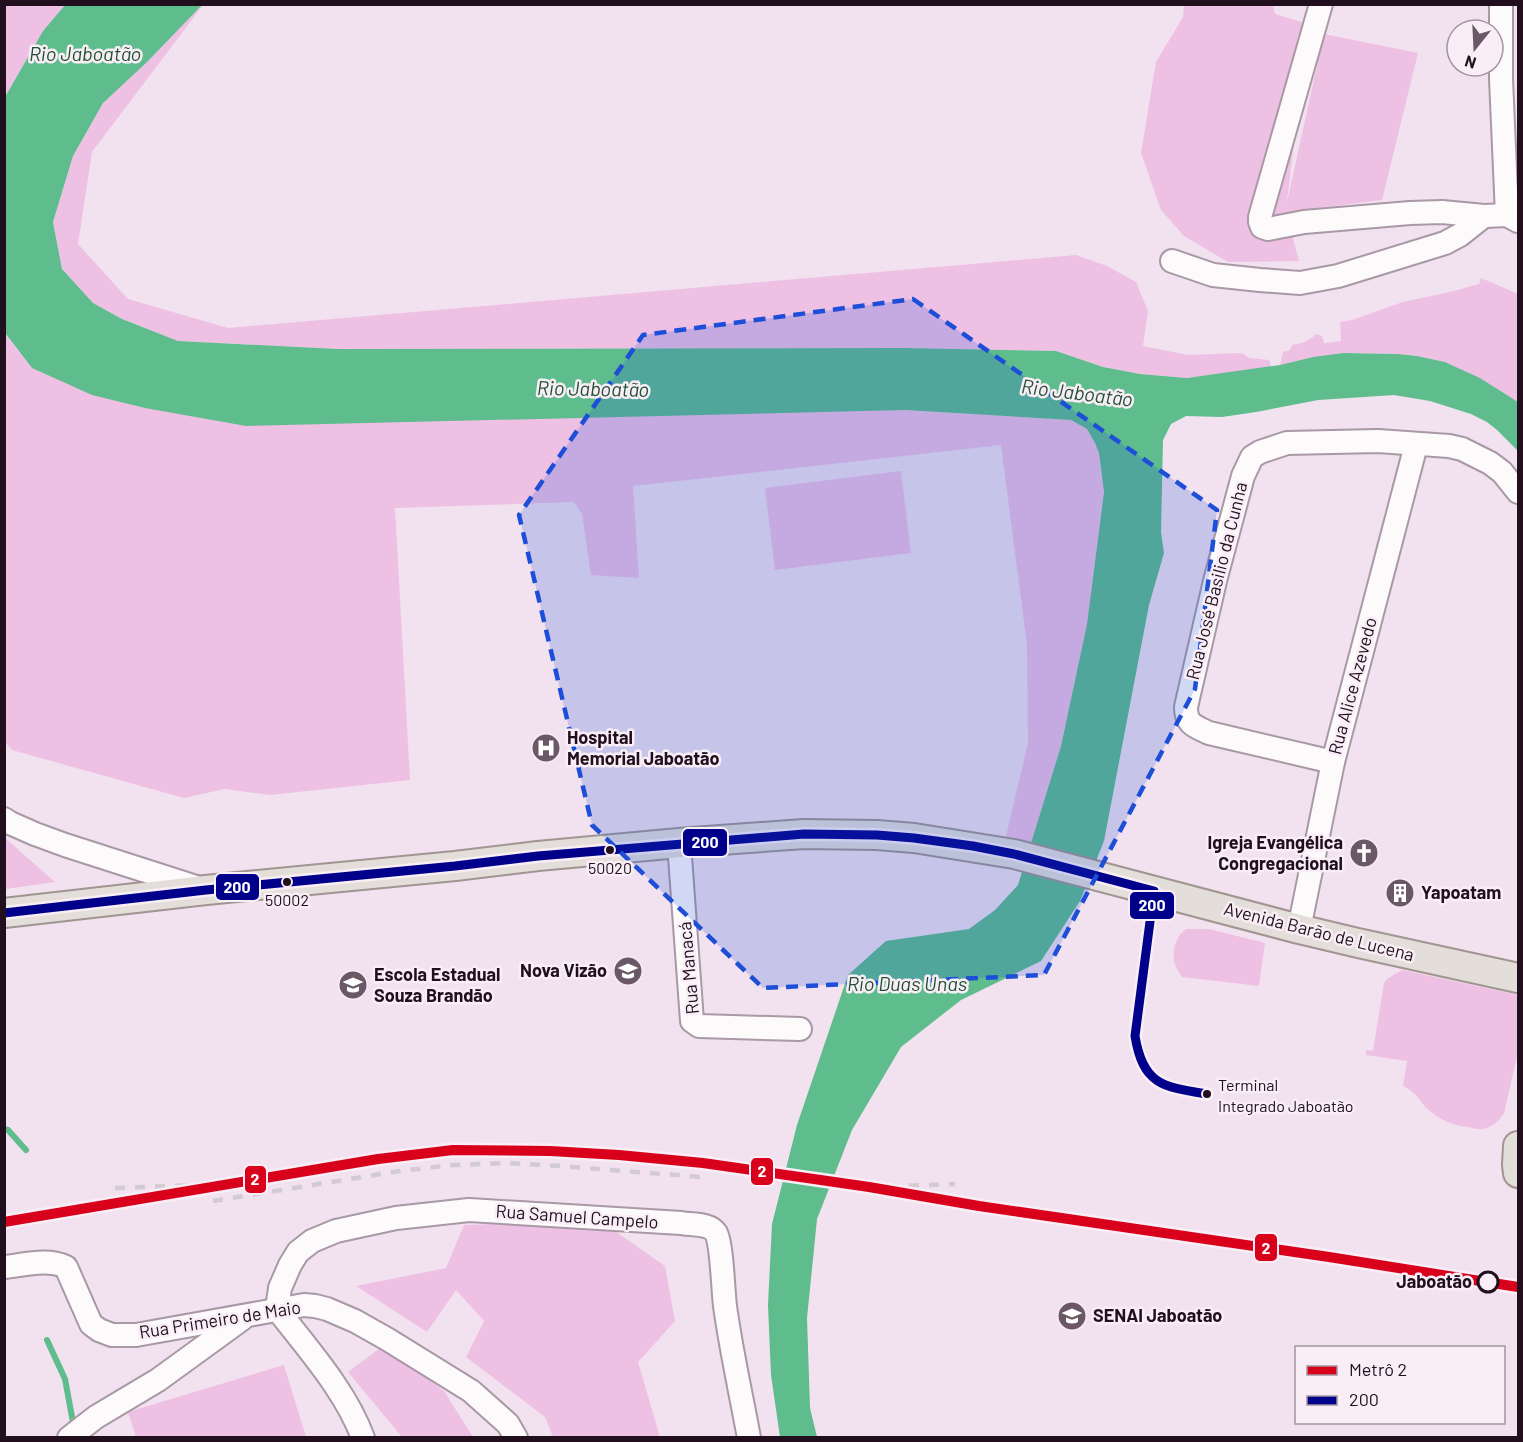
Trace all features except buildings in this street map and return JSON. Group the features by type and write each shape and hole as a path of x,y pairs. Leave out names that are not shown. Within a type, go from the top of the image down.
{"main road":[{"name":"Avenida Barão de Lucena","path":"4,913 538,856 804,834 844,834 914,838 1014,854 1299,929 1518,978"},
{"path":"1518,1146 1518,1173"}],"street":[{"path":"1322,4 1260,217 1262,227 1268,229 1304,222 1410,213 1442,212 1503,217"},
{"path":"1501,4 1503,217"},
{"path":"1172,261 1213,274 1300,283 1338,276 1445,243 1503,217"},
{"name":"Rua José Basilio da Cunha","path":"1334,762 1209,733 1190,723 1186,717 1186,707 1215,581 1243,476 1252,457 1287,443 1378,441 1416,445"},
{"path":"1416,445 1430,444 1462,449 1490,463 1502,472 1518,492"},
{"name":"Rua Alice Azevedo","path":"1299,929 1334,762 1416,445"},
{"path":"4,819 65,845 206,890"},
{"name":"Rua Manacá","path":"679,843 692,1022 699,1026 800,1029"},
{"name":"Rua Samuel Campelo","path":"277,1309 280,1288 290,1265 298,1252 312,1241 336,1231 396,1218 469,1210 703,1226 712,1229 717,1235 725,1306 749,1437"},
{"name":"Rua Primeiro de Maio","path":"4,1268 60,1264 66,1268 91,1324 112,1335 136,1335 277,1309 304,1305 315,1306 355,1321 471,1391 508,1425 516,1437"},
{"path":"277,1309 341,1394 357,1420 363,1437"},
{"path":"69,1437 96,1417 158,1380 248,1314"}],"highlighted area":[{"path":"913,299 1217,510 1195,689 1044,975 763,988 592,825 519,515 643,335"}],"shaded area":[{"path":"5,5 65,5 43,31 5,97"},
{"path":"202,5 92,152 78,244 128,299 228,328 1076,255 1107,266 1136,282 1148,311 1143,346 1188,355 1242,353 1249,358 1269,360 1271,367 1187,378 1140,374 1103,367 1056,351 905,348 339,349 178,341 122,319 93,303 62,269 53,222 73,156 103,103"},
{"path":"1184,5 1273,5 1275,14 1308,24 1287,202 1324,34 1418,53 1382,200 1286,212 1299,261 1228,262 1184,236 1161,210 1141,153 1156,62 1183,17"},
{"path":"1481,278 1518,294 1518,402 1480,378 1445,362 1417,356 1343,353 1280,365 1283,352 1290,350 1292,345 1311,339 1316,334 1322,336 1324,343 1341,341 1340,322 1403,302 1479,284"},
{"path":"4,333 32,368 1071,420 1087,429 1095,443 1099,453 1104,492 1087,624 1061,746 1031,843 1006,836 1028,743 1027,645 1001,445 633,486 639,578 591,575 582,514 574,502 395,508 410,780 270,795 225,789 184,798 12,750 4,741"},
{"path":"901,471 911,553 775,570 765,488"},
{"path":"5,838 55,882 5,889"},
{"path":"1186,929 1209,929 1265,943 1259,986 1182,977 1174,959 1174,949 1177,940"},
{"path":"1402,970 1518,995 1518,1052 1504,1113 1492,1125 1477,1129 1443,1120 1403,1086 1407,1061 1366,1055 1366,1050 1373,1051 1384,983"},
{"path":"553,1222 609,1227 665,1266 675,1321 638,1362 660,1437 553,1437 545,1417 466,1357 484,1321 456,1290 427,1332 356,1286 446,1268 464,1225"},
{"path":"384,1345 444,1391 473,1437 402,1437 348,1372"},
{"path":"284,1365 306,1437 136,1437 128,1412"}],"water":[{"name":"Rio Jaboatão","path":"65,5 202,5 147,62 103,103 73,156 53,222 62,269 93,303 122,319 178,341 339,349 905,348 1056,351 1103,367 1140,374 1187,378 1280,365 1343,353 1398,354 1445,362 1480,378 1518,402 1518,451 1487,422 1471,414 1430,401 1394,395 1318,400 1222,417 1186,416 1171,424 1163,440 1161,532 1164,553 1149,605 1104,841 1080,901 1041,961 961,1000 901,1047 852,1130 817,1219 807,1318 810,1408 817,1437 780,1437 771,1375 768,1305 772,1224 797,1125 848,975 886,941 969,929 995,910 1018,885 1061,746 1087,624 1104,492 1099,453 1095,443 1087,429 1071,420 905,410 246,426 145,408 92,395 32,368 5,333 5,97 43,31"}],"waterway":[{"path":"4,1129 8,1130 26,1150"},
{"path":"47,1340 65,1379 74,1428"}],"railway":[{"path":"213,1201 400,1171 454,1165 508,1163 701,1177"},
{"path":"115,1188 225,1184"},
{"path":"869,1187 955,1184"}],"metro line":[{"name":"2","path":"4,1222 378,1159 453,1150 550,1151 703,1163 1518,1287"}],"transit line":[{"name":"200","path":"4,913 538,856 804,834 877,835 973,846 1014,854 1154,891 1135,1036 1139,1052 1143,1065 1158,1081 1178,1089 1207,1094"}],"place":[{"name":"Hospital Memorial Jaboatão","path":"546,748"},
{"name":"50020","path":"610,850"},
{"name":"Igreja Evangélica Congregacional","path":"1364,853"},
{"name":"50002","path":"287,882"},
{"name":"Yapoatam","path":"1400,893"},
{"name":"Nova Vizão","path":"628,971"},
{"name":"Escola Estadual Souza Brandão","path":"353,985"},
{"name":"Terminal Integrado Jaboatão","path":"1207,1094"},
{"name":"Jaboatão","path":"1488,1282"},
{"name":"SENAI Jaboatão","path":"1072,1316"}],"water label":[{"name":"Rio Duas Unas","path":"907,984"}]}
